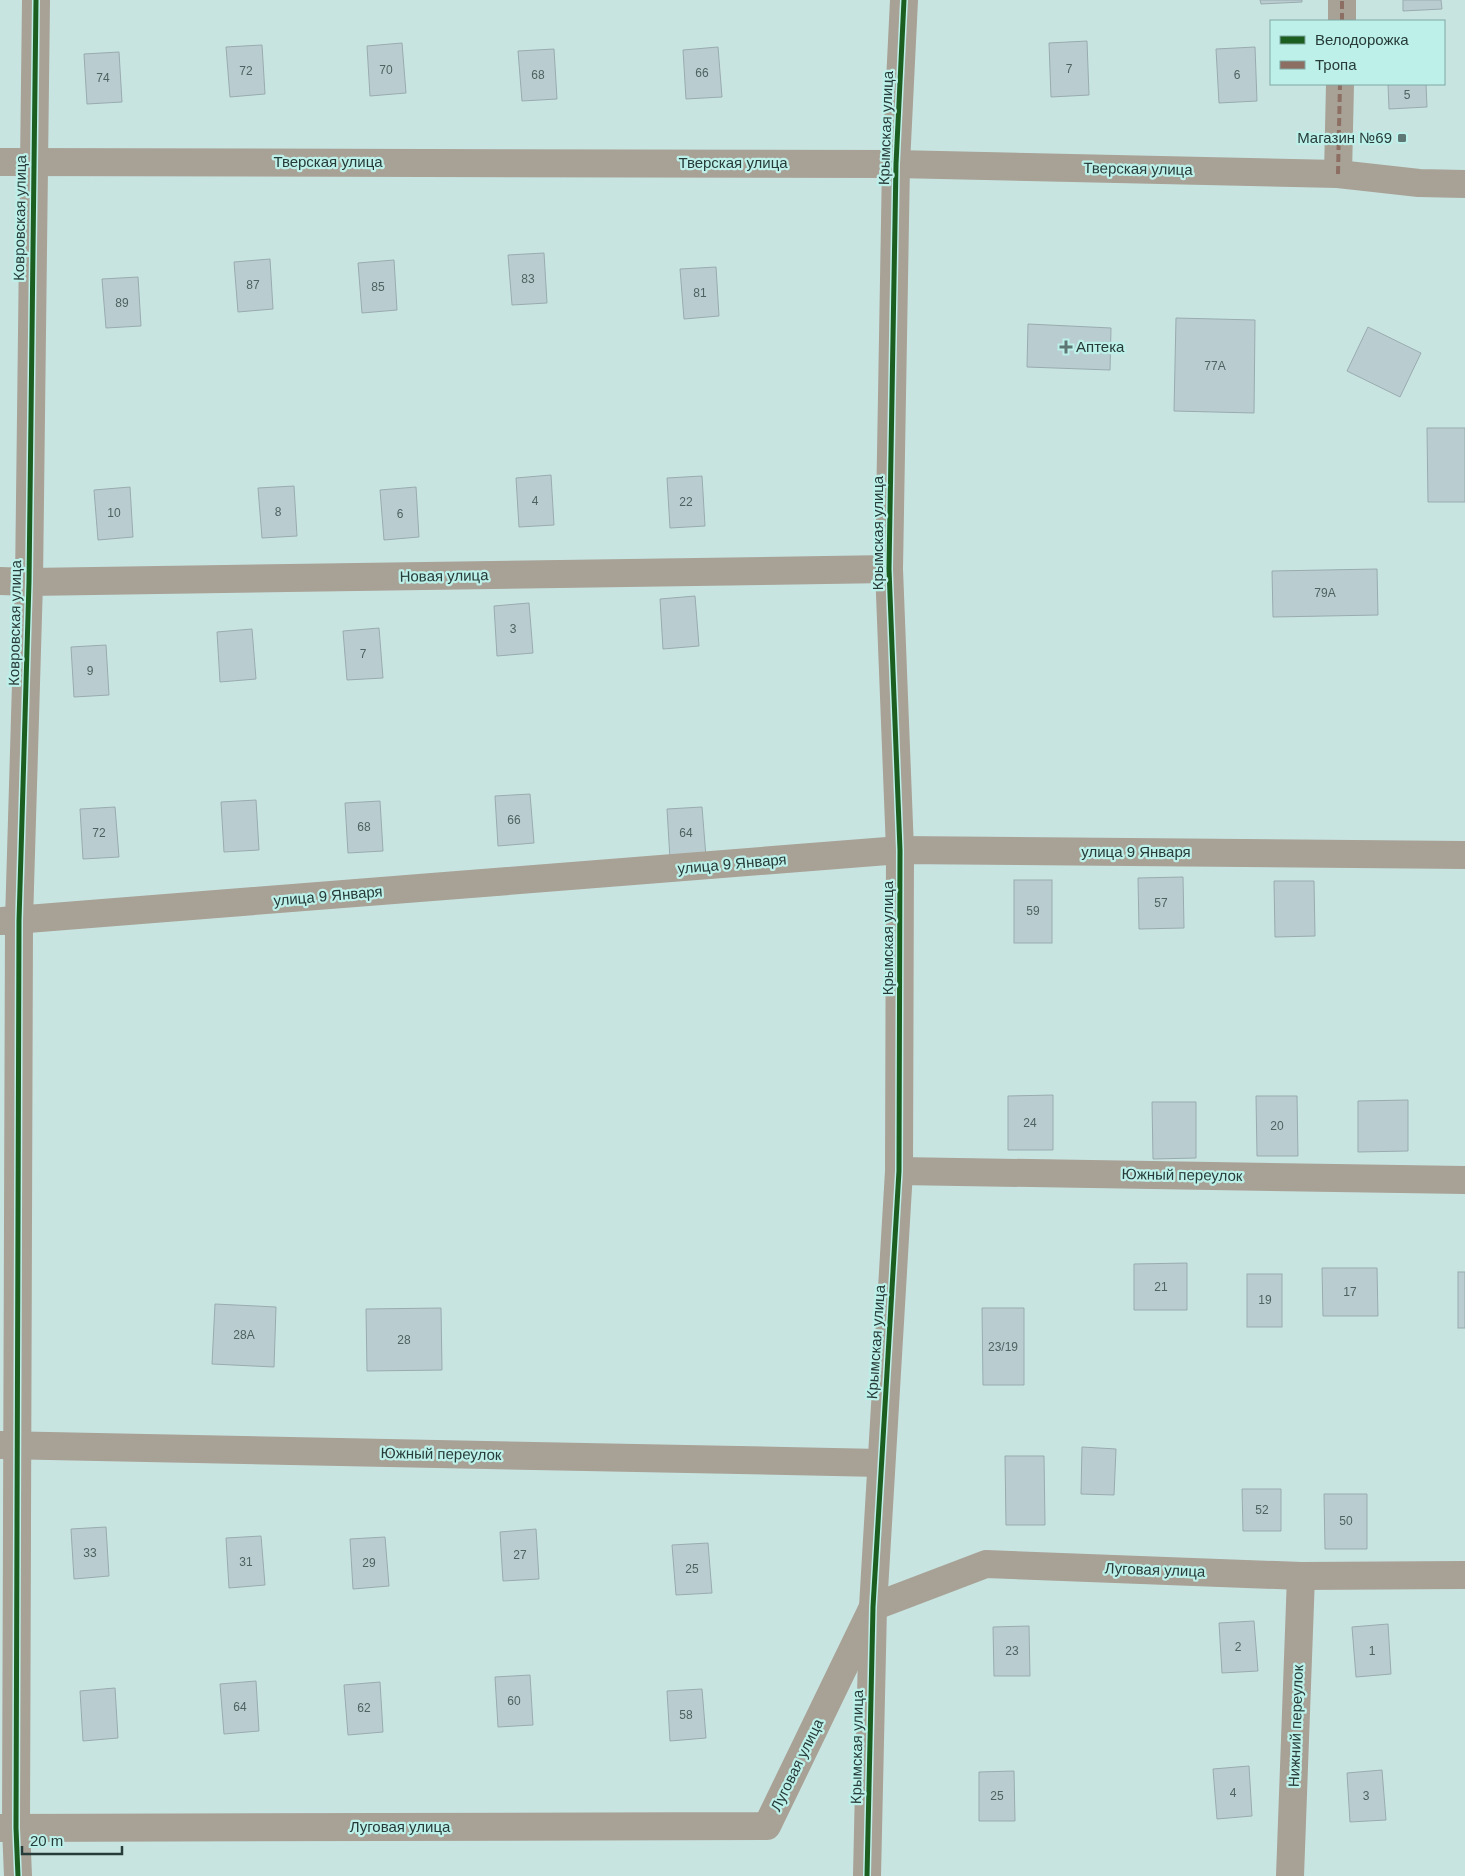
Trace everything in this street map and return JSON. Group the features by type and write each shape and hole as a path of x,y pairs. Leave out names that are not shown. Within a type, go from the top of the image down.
{"street":[{"name":"Ковровская улица","path":"18,1876 8,1828 10,921 29,582 32,162 36,0"},
{"name":"Крымская улица","path":"867,1876 873,1608 899,1171 900,850 889,569 896,164 904,0"},
{"path":"1342,0 1342,20"},
{"path":"1338,174 1340,85"},
{"name":"Тверская улица","path":"0,162 896,164 1338,174 1419,183 1465,184"},
{"name":"Новая улица","path":"0,581 889,569"},
{"name":"улица 9 Января","path":"10,921 900,850 1465,855"},
{"name":"Южный переулок","path":"899,1171 1465,1180"},
{"name":"Южный переулок","path":"8,1445 881,1463"},
{"name":"Луговая улица","path":"8,1828 767,1826 873,1608 986,1564 1302,1576 1465,1575"},
{"name":"Нижний переулок","path":"1290,1876 1302,1576"}],"building":[{"path":"1260,0 1302,0 1302,2 1261,4"},
{"path":"1403,0 1441,0 1442,9 1403,11"},
{"path":"1087,41 1089,95 1051,97 1049,43"},
{"path":"402,43 406,93 370,96 367,46"},
{"path":"262,45 265,94 230,97 226,47"},
{"path":"718,47 722,97 686,99 683,50"},
{"path":"1255,47 1257,101 1219,103 1216,49"},
{"path":"554,49 557,99 522,101 518,51"},
{"path":"119,52 122,102 87,104 84,54"},
{"path":"1388,85 1426,85 1427,107 1389,109"},
{"path":"544,253 547,303 512,305 508,255"},
{"path":"270,259 273,309 238,312 234,262"},
{"path":"394,260 397,310 362,313 358,263"},
{"path":"716,267 719,316 684,319 680,269"},
{"path":"138,277 141,326 106,328 102,279"},
{"path":"1176,318 1255,320 1254,413 1174,411"},
{"path":"1028,324 1111,328 1110,370 1027,367"},
{"path":"1368,327 1421,353 1400,397 1347,371"},
{"path":"1427,428 1465,428 1465,502 1428,502"},
{"path":"551,475 554,525 519,527 516,478"},
{"path":"702,476 705,526 670,528 667,478"},
{"path":"294,486 297,536 262,538 258,488"},
{"path":"130,487 133,537 98,540 94,490"},
{"path":"416,487 419,537 384,540 380,490"},
{"path":"1377,569 1378,615 1273,617 1272,571"},
{"path":"695,596 699,646 663,649 660,599"},
{"path":"529,603 533,653 497,656 494,606"},
{"path":"379,628 383,678 347,680 343,631"},
{"path":"252,629 256,679 220,682 217,632"},
{"path":"106,645 109,695 74,697 71,647"},
{"path":"530,794 534,843 498,846 495,796"},
{"path":"256,800 259,850 224,852 221,802"},
{"path":"380,801 383,851 348,853 345,803"},
{"path":"115,807 119,857 83,859 80,809"},
{"path":"702,807 706,857 670,859 667,809"},
{"path":"1183,877 1184,928 1139,929 1138,878"},
{"path":"1014,880 1052,880 1052,943 1014,943"},
{"path":"1274,881 1314,881 1315,936 1275,937"},
{"path":"1053,1095 1053,1150 1008,1150 1008,1096"},
{"path":"1256,1096 1297,1096 1298,1156 1257,1156"},
{"path":"1408,1100 1408,1151 1358,1152 1358,1101"},
{"path":"1152,1102 1196,1102 1196,1158 1153,1159"},
{"path":"1187,1263 1187,1310 1134,1310 1134,1264"},
{"path":"1322,1268 1377,1268 1378,1316 1323,1316"},
{"path":"1458,1272 1465,1272 1465,1328 1458,1328"},
{"path":"1247,1274 1282,1274 1282,1327 1247,1327"},
{"path":"215,1304 276,1307 274,1367 212,1364"},
{"path":"441,1308 442,1370 367,1371 366,1309"},
{"path":"982,1308 1024,1308 1024,1385 983,1385"},
{"path":"1082,1447 1116,1449 1114,1495 1081,1494"},
{"path":"1005,1456 1044,1456 1045,1525 1006,1525"},
{"path":"1242,1489 1281,1489 1281,1531 1243,1531"},
{"path":"1324,1494 1367,1494 1367,1549 1325,1549"},
{"path":"106,1527 109,1576 74,1579 71,1529"},
{"path":"536,1529 539,1579 503,1581 500,1532"},
{"path":"261,1536 265,1585 229,1588 226,1538"},
{"path":"385,1537 389,1586 353,1589 350,1539"},
{"path":"708,1543 712,1593 676,1595 672,1545"},
{"path":"1254,1621 1258,1671 1222,1673 1219,1623"},
{"path":"1388,1624 1391,1674 1356,1677 1352,1627"},
{"path":"1029,1626 1030,1676 994,1676 993,1627"},
{"path":"530,1675 533,1725 498,1727 495,1677"},
{"path":"256,1681 259,1731 224,1734 220,1684"},
{"path":"380,1682 383,1732 348,1735 344,1685"},
{"path":"115,1688 118,1738 83,1741 80,1691"},
{"path":"702,1689 706,1738 670,1741 667,1691"},
{"path":"1249,1766 1252,1816 1217,1819 1213,1769"},
{"path":"1382,1770 1386,1820 1350,1822 1347,1773"},
{"path":"1014,1771 1015,1821 979,1821 979,1772"}],"marked path":[{"path":"1342,0 1342,20"},
{"path":"1338,174 1340,85"}],"cycle path":[{"path":"18,1876 16,1828 19,921 29,582 36,0"},
{"path":"867,1876 873,1607 899,1171 900,850 889,569 896,164 904,0"}],"place":[{"name":"Магазин №69","path":"1402,138"},
{"name":"Аптека","path":"1066,347"}]}
